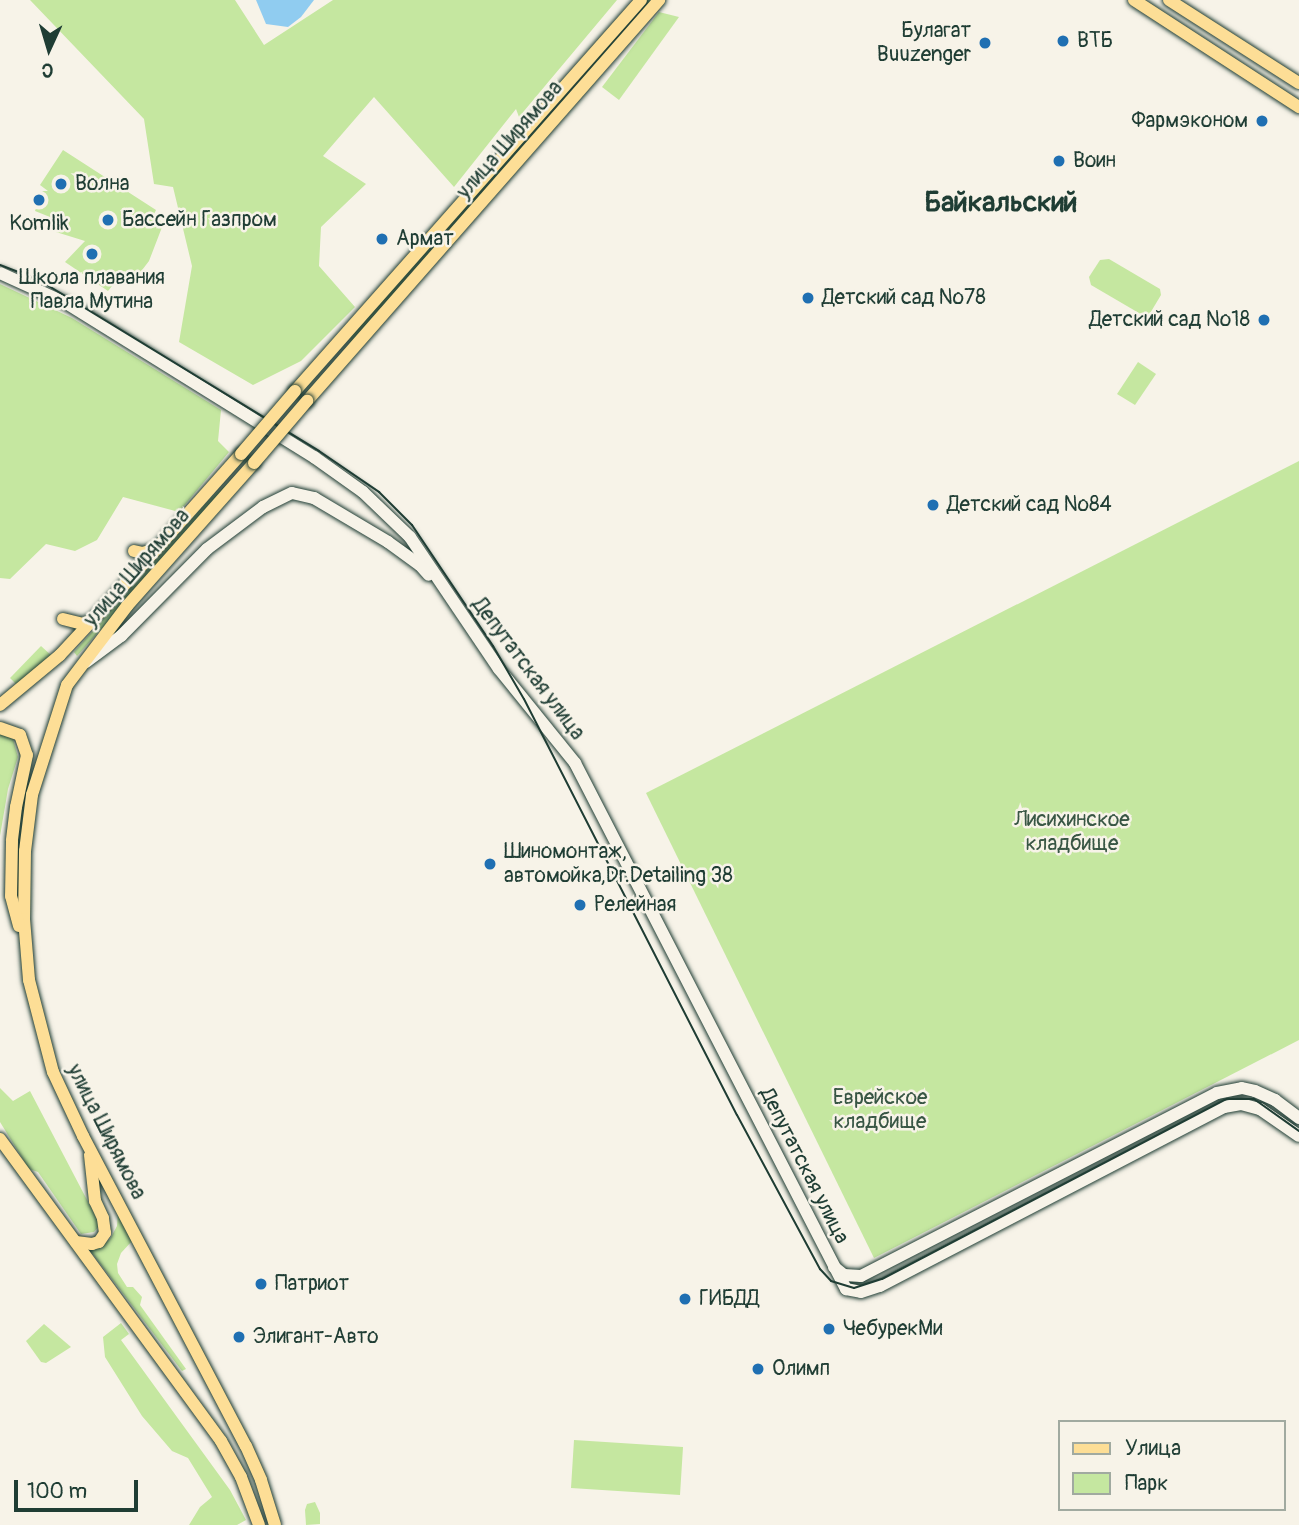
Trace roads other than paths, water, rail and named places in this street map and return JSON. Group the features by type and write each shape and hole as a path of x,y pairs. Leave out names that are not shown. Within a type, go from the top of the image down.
{"main road":[{"name":"улица Ширямова","path":"0,705 60,655 102,610 641,0"},
{"name":"улица Ширямова","path":"275,1525 261,1480 246,1446 90,1149 53,1072 35,1011 26,953 23,883 32,795 63,693 80,666 127,606 659,0"},
{"path":"1134,0 1299,107"},
{"path":"1169,0 1299,83"},
{"name":"Депутатская улица","path":"0,273 68,304 314,457 371,499 415,544 499,670 575,763 833,1267 844,1275 861,1276 1217,1093 1242,1088 1255,1091 1275,1100 1299,1118"},
{"path":"332,349 343,359"},
{"path":"80,666 121,636 207,549 253,513 284,495 299,492 314,498 421,565 459,612"},
{"path":"364,529 380,528 384,522 371,499"},
{"path":"134,551 143,553 155,549"},
{"path":"63,619 83,624 102,610"},
{"path":"0,728 20,735 27,755 14,822 11,897 26,953"},
{"path":"833,1267 846,1289 861,1292 880,1286 1224,1107 1241,1104 1260,1109 1299,1136"},
{"path":"0,1139 221,1441 241,1477 260,1525"},
{"path":"76,1242 92,1244 102,1239 104,1233 103,1218 95,1201 90,1149"}],"water":[{"path":"256,0 314,0 301,17 288,27 266,24"}],"tram line":[{"path":"0,265 39,280 319,451 379,492 412,525 493,646 524,699 737,1115 820,1269 831,1281 854,1288 882,1279 1227,1099 1254,1099 1299,1131"}],"place":[{"name":"ВТБ","path":"1063,41"},
{"name":"Булагат Buuzenger","path":"985,43"},
{"name":"Фармэконом","path":"1262,121"},
{"name":"Воин","path":"1059,161"},
{"name":"Волна","path":"61,184"},
{"name":"Komlik","path":"39,200"},
{"name":"Бассейн Газпром","path":"108,220"},
{"name":"Армат","path":"382,239"},
{"name":"Школа плавания Павла Мутина","path":"92,254"},
{"name":"Детский сад №78","path":"808,298"},
{"name":"Детский сад №18","path":"1264,320"},
{"name":"Детский сад №84","path":"933,505"},
{"name":"Шиномонтаж, автомойка,Dr.Detailing 38","path":"490,864"},
{"name":"Релейная","path":"580,905"},
{"name":"Патриот","path":"261,1284"},
{"name":"ГИБДД","path":"685,1299"},
{"name":"ЧебурекМи","path":"829,1329"},
{"name":"Элигант-Авто","path":"239,1337"},
{"name":"Олимп","path":"758,1369"}],"district":[{"name":"Байкальский","path":"1001,203"}],"park label":[{"name":"Лисихинское кладбище","path":"1072,832"},
{"name":"Еврейское кладбище","path":"880,1110"}]}
